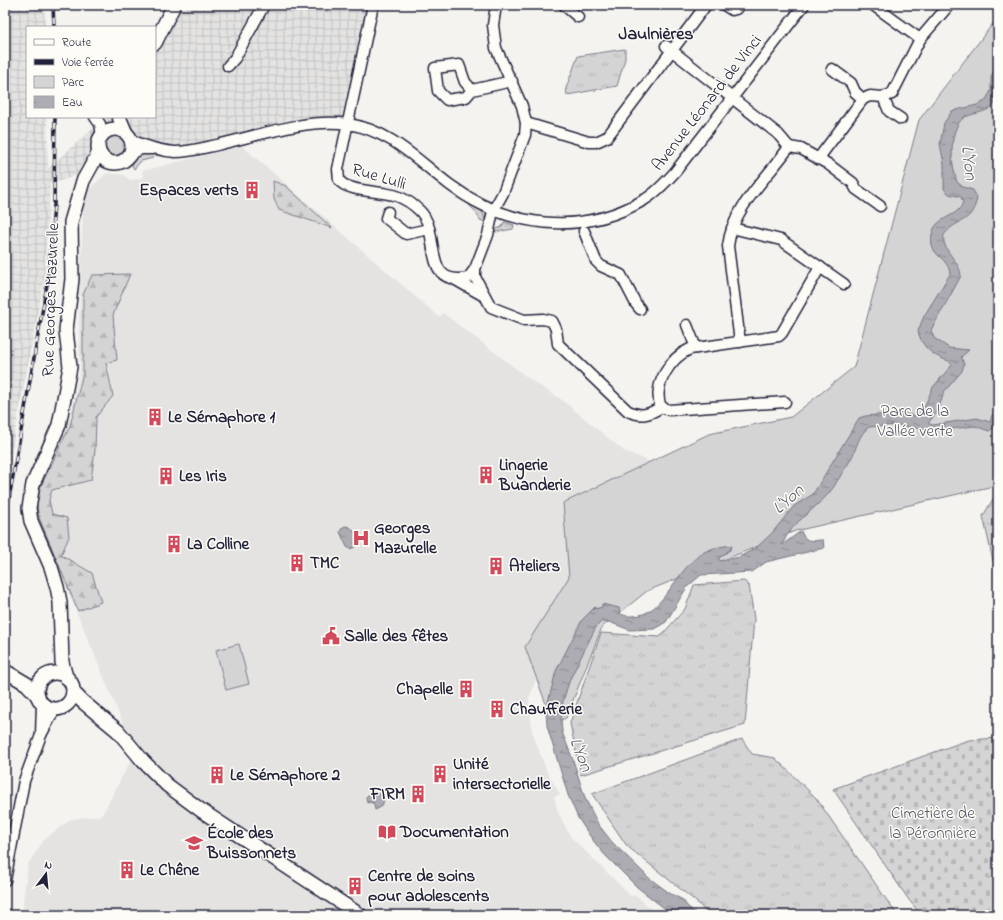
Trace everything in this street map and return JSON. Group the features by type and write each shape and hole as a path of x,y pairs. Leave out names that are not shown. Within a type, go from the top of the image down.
{"main road":[{"path":"156,26 168,5"},
{"path":"156,41 174,5"},
{"path":"110,118 104,133 98,143 99,152 108,162 113,163 123,162 131,154 128,135 120,118"},
{"path":"104,133 116,129 128,135"},
{"name":"Rue Georges Mazurelle","path":"66,677 62,662 60,602 57,587 51,567 30,521 29,508 33,484 59,425 70,367 66,330 72,279 71,222 83,181 99,152"},
{"name":"Rue Georges Mazurelle","path":"79,194 97,171 108,162"},
{"name":"Rue Georges Mazurelle","path":"47,676 60,636"},
{"path":"5,670 47,676 56,673 66,677 70,681 73,692 72,697 60,708"},
{"path":"5,670 27,684 40,700 60,708 96,713"},
{"path":"40,700 38,686 47,676"},
{"path":"73,692 118,731 143,762 167,785 202,811 360,915"}],"street":[{"path":"228,66 235,58 264,5"},
{"path":"348,124 373,5"},
{"path":"454,279 468,278 475,269 488,235 493,211 502,197 525,135 526,123 522,106 496,48 494,37 496,5"},
{"path":"564,5 578,17"},
{"path":"526,123 589,142 602,140 612,132 669,48 706,5"},
{"path":"724,5 732,10 736,9 740,5"},
{"name":"Avenue Léonard de Vinci","path":"131,154 141,149 154,149 173,152 188,151 294,128 330,123 348,124 386,137 398,144 451,186 493,211 519,220 542,223 562,224 581,222 603,216 644,200 659,189 675,172 804,5"},
{"path":"872,5 920,39"},
{"path":"818,159 862,99 870,96 883,97 892,94 920,39 949,5"},
{"path":"669,48 778,134 789,148 801,149 828,164 880,206"},
{"path":"832,69 851,83 855,92 862,99"},
{"path":"472,90 512,81"},
{"path":"883,97 889,111 901,119"},
{"path":"96,118 104,133"},
{"name":"Rue Lulli","path":"348,124 338,169 338,177 340,182 347,186 396,196 409,202 423,215 429,230 439,272 443,276 454,279"},
{"name":"Avenue Léonard de Vinci","path":"128,135 154,149"},
{"path":"740,342 728,246 732,228 737,215 789,148"},
{"name":"Rue Lulli","path":"388,212 386,218 406,234 429,230"},
{"path":"732,228 781,240 844,284"},
{"path":"584,231 596,261 601,266 621,275 640,309"},
{"path":"785,402 668,410 661,407 658,399 659,389 670,364 682,353 696,348 779,336 820,267"},
{"path":"475,269 475,276 491,307 520,319 529,320 543,318 552,321 556,329 558,344 628,411 639,415 648,415 661,407"},
{"path":"454,279 484,296"},
{"path":"687,326 696,348"},
{"path":"40,700 41,735"},
{"path":"5,880 24,781 41,735 60,708"}],"shaded area":[{"path":"5,5 44,5 45,26 26,26 26,118 47,118 48,168 105,118 156,118 156,26 155,26 166,5 376,5 350,116 104,167 50,184 44,281 5,484"},
{"name":"Georges Mazurelle","path":"242,146 439,317 443,313 532,381 562,400 624,451 661,466 550,641 529,698 532,731 547,772 560,794 554,797 558,812 570,836 631,896 636,895 657,915 377,915 374,906 366,912 195,797 159,768 134,743 122,721 36,514 38,488 68,425 80,372 79,323 83,211 90,188 107,173 124,175 130,180 143,178 142,171"},
{"path":"132,758 156,783 187,808 348,915 24,915 23,901 28,864 44,840 71,819 102,815"}],"green space":[{"name":"Parc de la Vallée verte","path":"998,17 998,485 795,531 647,591 602,627 566,718 553,723 525,647 569,577 563,503 709,434 791,417 854,367 919,120"},
{"path":"625,49 625,59 617,86 567,95 566,88 578,56"},
{"path":"115,133 123,137 127,145 123,153 115,157 107,153 103,145 107,137"},
{"path":"155,153 153,158 141,161 134,169 132,165 137,154"},
{"path":"273,181 286,186 332,228 279,210 274,199"},
{"path":"467,203 482,211 486,222 480,220 475,211"},
{"path":"504,222 514,225 513,229 496,232 494,230 502,227"},
{"path":"130,274 113,315 117,360 106,363 113,396 96,417 95,450 91,480 52,490 49,500 52,514 67,518 69,537 61,555 92,573 101,602 78,611 38,515 37,502 40,488 70,426 83,373 83,295 92,275"},
{"path":"998,497 998,583 983,516 993,499"},
{"path":"744,581 749,585 754,619 745,725 581,775 570,723 601,633 660,637 685,609 694,585"},
{"path":"239,644 249,684 226,690 216,650"},
{"name":"Cimetière de la Péronnière","path":"998,738 998,915 921,915 909,900 833,789 969,740"},
{"path":"742,739 752,754 775,758 816,798 897,915 708,915 699,904 627,846 592,794"}],"water":[{"path":"998,61 998,100 990,108 963,118 958,124 953,140 952,158 957,182 963,187 973,190 977,198 975,207 968,217 944,235 945,246 958,265 961,276 931,330 934,338 949,348 969,350 961,357 964,364 962,371 944,392 938,411 929,424 933,425 977,418 990,422 992,415 998,411 998,425 989,431 975,426 934,431 897,425 869,427 862,434 851,459 833,488 792,528 782,545 801,531 807,540 823,540 824,548 766,562 752,572 701,575 687,587 666,622 654,629 630,630 609,622 601,622 596,627 570,679 563,701 561,719 562,732 585,798 598,824 612,842 649,878 671,894 683,900 687,906 698,915 673,915 637,887 604,854 578,818 568,795 547,726 546,710 556,671 582,620 595,607 595,609 602,607 602,604 619,608 620,613 627,616 644,614 663,598 690,563 701,554 714,548 732,546 731,549 718,559 721,561 739,557 756,548 772,533 794,506 813,494 859,418 865,416 902,413 914,416 922,412 933,387 952,365 949,361 933,354 925,346 918,331 924,316 950,274 946,263 933,248 932,234 934,228 942,220 957,211 963,202 961,197 949,194 944,189 944,164 940,144 944,123 952,111 977,105 985,101 991,91 991,77"},
{"path":"345,526 352,529 358,540 355,547 350,549 347,547 340,532"},
{"path":"376,792 382,796 383,804 375,810 374,804 370,802 367,803 366,797 370,793"}],"railway":[{"path":"53,5 54,26"},
{"path":"5,521 48,279 54,205 55,118"}],"place":[{"name":"Espaces verts","path":"252,190"},
{"name":"Le Sémaphore 1","path":"155,417"},
{"name":"Lingerie Buanderie","path":"486,475"},
{"name":"Les Iris","path":"166,476"},
{"name":"Georges Mazurelle","path":"361,538"},
{"name":"La Colline","path":"174,544"},
{"name":"TMC","path":"297,563"},
{"name":"Ateliers","path":"496,566"},
{"name":"Salle des fêtes","path":"331,636"},
{"name":"Chapelle","path":"466,689"},
{"name":"Chaufferie","path":"497,709"},
{"name":"Unité intersectorielle","path":"440,774"},
{"name":"Le Sémaphore 2","path":"217,775"},
{"name":"FIRM","path":"418,794"},
{"name":"Documentation","path":"387,832"},
{"name":"École des Buissonnets","path":"194,843"},
{"name":"Le Chêne","path":"127,870"},
{"name":"Centre de soins pour adolescents","path":"355,886"}],"district":[{"name":"Jaulnières","path":"656,35"}],"water label":[{"name":"L'Yon","path":"968,163"},
{"name":"L'Yon","path":"789,500"},
{"name":"L'Yon","path":"580,755"}]}
